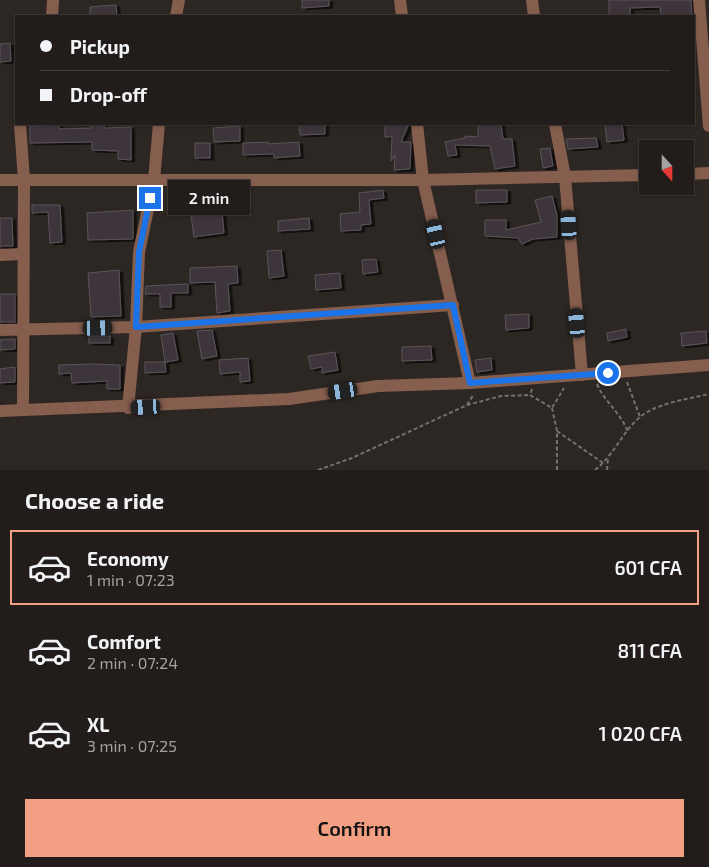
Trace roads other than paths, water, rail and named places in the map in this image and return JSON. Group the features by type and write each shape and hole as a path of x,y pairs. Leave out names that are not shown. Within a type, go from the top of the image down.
{"street":[{"path":"52,15 54,0"},
{"path":"176,15 179,0"},
{"path":"400,0 402,15"},
{"path":"532,0 534,15"},
{"path":"699,0 705,104 709,126"},
{"path":"20,125 24,180 23,410"},
{"path":"128,408 136,327 139,252 154,180 159,125"},
{"path":"417,125 423,180 470,383"},
{"path":"555,125 565,177 577,375"},
{"path":"694,174 709,173"},
{"path":"0,180 423,180 639,175"},
{"path":"0,255 23,254"},
{"path":"0,330 136,327 453,305"},
{"path":"0,411 128,408 289,399 378,386 470,383 709,365"}]}
